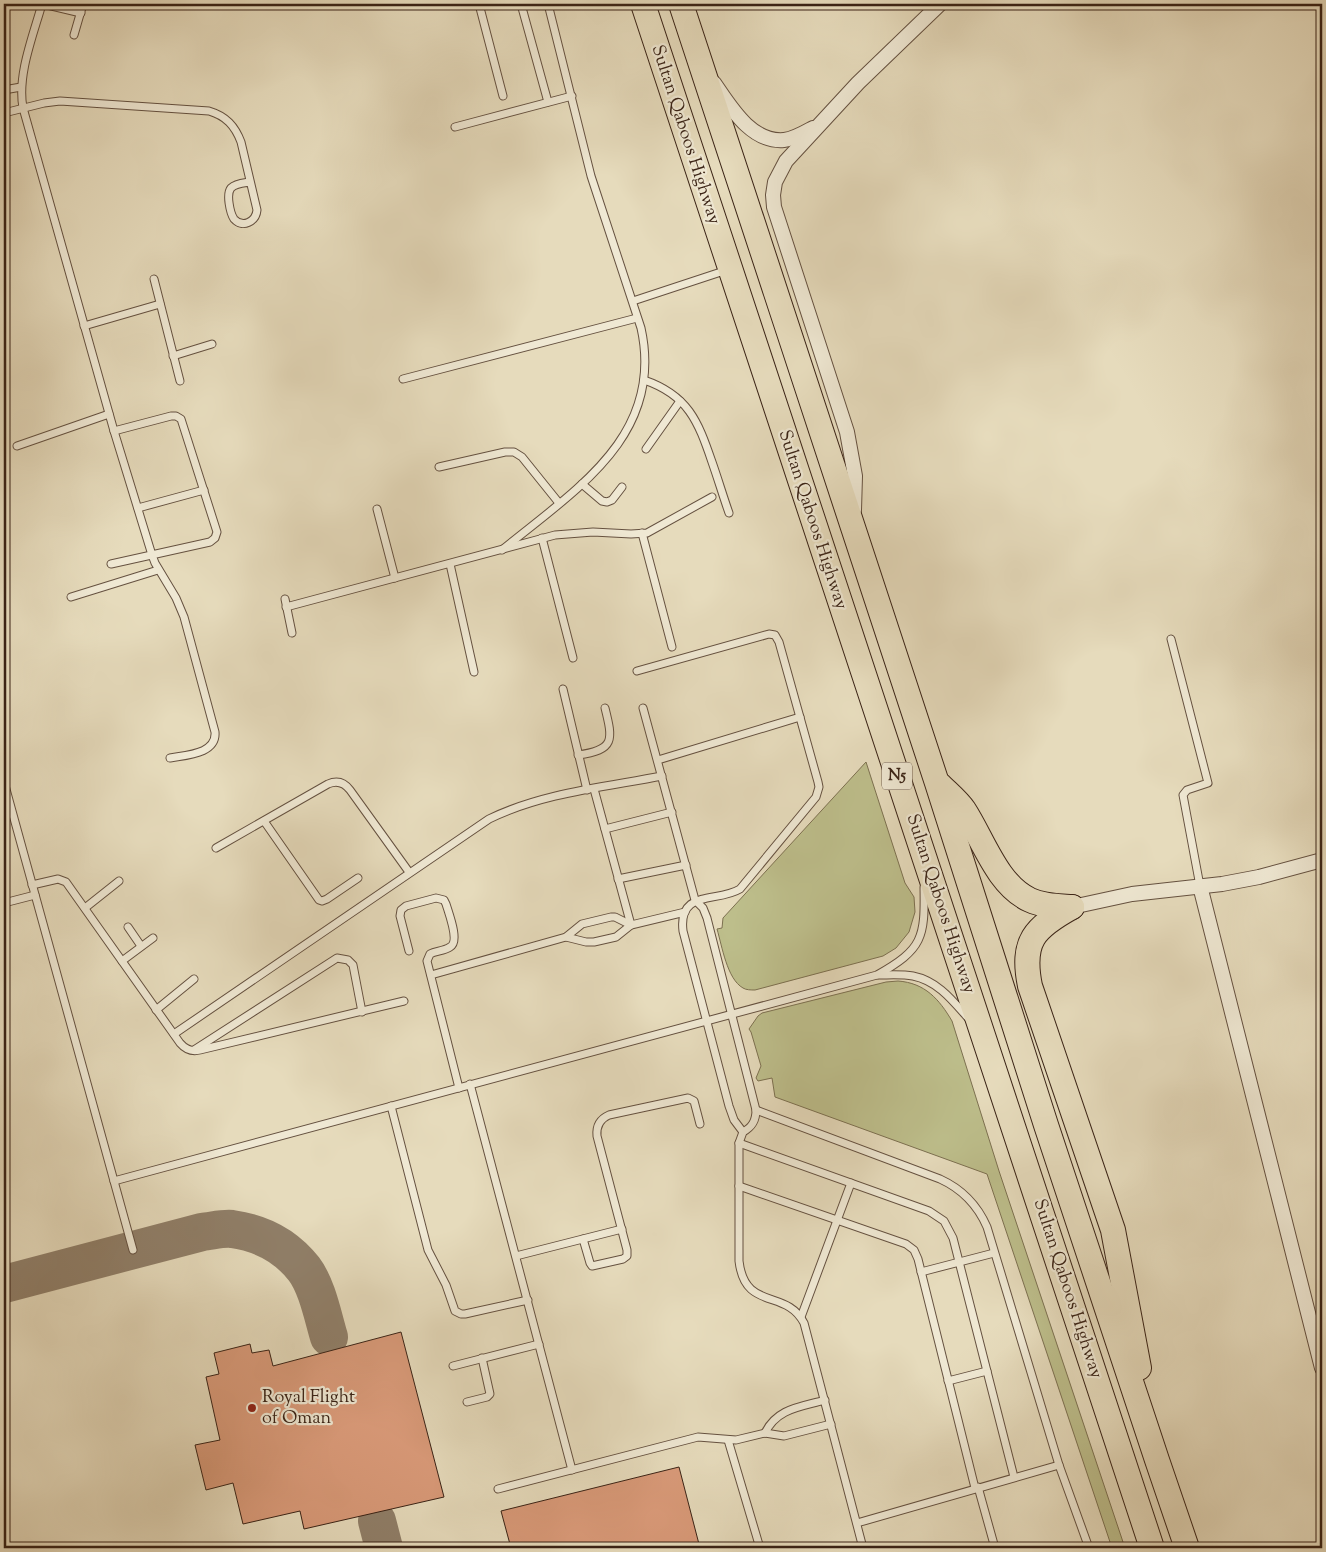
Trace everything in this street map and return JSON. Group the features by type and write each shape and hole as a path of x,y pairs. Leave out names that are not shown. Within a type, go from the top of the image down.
{"highway":[{"name":"Sultan Qaboos Highway","path":"642,4 1152,1548"},
{"name":"Sultan Qaboos Highway","path":"680,4 937,783 1049,1135 1156,1460 1187,1548"},
{"path":"937,783 963,808 1001,875 1012,889 1030,900 1047,906 1072,907"},
{"path":"1072,907 1042,925 1035,935 1027,961 1027,973 1113,1230 1156,1460"}],"street":[{"path":"853,529 855,476 847,432 774,207 775,182 786,161 818,126 858,83 940,4"},
{"path":"700,63 743,121 759,134 777,140 785,140 818,126"},
{"path":"1072,907 1132,894 1200,886 1259,876 1322,860"},
{"path":"1200,886 1322,1368"}],"lane":[{"path":"80,13 42,4 22,76 23,108 109,414 152,555 158,570 176,598 184,617 216,736 212,745 205,750 170,758"},
{"path":"74,35 83,4"},
{"path":"479,4 503,96"},
{"path":"521,4 548,102"},
{"path":"502,550 582,484 607,458 627,429 641,398 644,380 644,348 638,318 591,176 548,4"},
{"path":"4,90 21,87"},
{"path":"455,127 572,96"},
{"path":"4,113 52,101 209,111 229,121 238,134 250,182 257,210 257,214 251,222 242,223 232,216 228,194 232,187 250,182"},
{"path":"633,302 729,269"},
{"path":"154,279 180,380"},
{"path":"84,326 160,304"},
{"path":"403,379 638,318"},
{"path":"173,356 212,344"},
{"path":"644,380 664,388 680,401 688,409 699,426 729,513"},
{"path":"646,449 680,401"},
{"path":"17,446 109,414"},
{"path":"111,564 210,542 215,538 217,532 183,421 179,417 171,416 114,431"},
{"path":"439,467 505,452 514,452 522,457 559,503"},
{"path":"582,484 602,501 607,502 612,500 622,487"},
{"path":"138,508 204,490"},
{"path":"292,633 286,603 395,578 542,538 574,533 642,533 654,530 712,498"},
{"path":"377,510 395,578"},
{"path":"642,533 672,647"},
{"path":"542,538 572,658"},
{"path":"450,564 474,672"},
{"path":"71,597 158,570"},
{"path":"637,671 772,634 778,639 818,782 819,787 816,797 740,889 733,893 695,900 682,919 683,931 731,1113 743,1132"},
{"path":"1171,639 1208,784 1187,790 1183,795 1200,886"},
{"path":"563,689 578,755 605,829 631,925"},
{"path":"578,755 598,752 607,744 610,737 610,729 604,708"},
{"path":"643,708 695,900 706,913 756,1110 754,1122 743,1132 739,1143 739,1261 742,1277 754,1293 790,1307 801,1317 804,1323 864,1548"},
{"path":"658,760 800,717"},
{"path":"174,1034 478,825 501,813 538,800 662,776"},
{"path":"4,782 133,1250"},
{"path":"216,848 328,784 332,782 343,783 409,872"},
{"path":"605,829 672,812"},
{"path":"264,820 319,900 325,901 358,878"},
{"path":"114,1181 877,975 906,957 921,934 925,914 924,856"},
{"path":"618,879 686,865"},
{"path":"32,885 58,879 64,880 156,1010 184,1047 192,1051 404,1002"},
{"path":"84,908 119,881"},
{"path":"4,903 35,895"},
{"path":"408,951 400,916 401,910 406,906 442,898 446,904 455,939 450,947 430,954 428,961 459,1088"},
{"path":"566,938 594,942 616,937 631,925 685,912"},
{"path":"431,975 566,938 582,924 606,917 614,917 631,925"},
{"path":"128,927 141,946"},
{"path":"122,960 153,938"},
{"path":"192,1051 337,958 348,960 353,965 362,1012"},
{"path":"877,975 912,976 929,981 944,992 984,1036"},
{"path":"156,1010 194,979"},
{"path":"470,1084 572,1470"},
{"path":"583,1239 592,1266 623,1259 627,1256 622,1229 597,1136 597,1128 600,1121 609,1115 688,1098 694,1101 700,1124"},
{"path":"391,1106 428,1250 446,1285 455,1311 465,1314 528,1300"},
{"path":"756,1110 940,1179 957,1188 972,1201 983,1218 1058,1465 1088,1548"},
{"path":"739,1143 929,1211 940,1217 951,1232 1014,1477"},
{"path":"801,1317 851,1183"},
{"path":"739,1186 910,1246 916,1254 948,1381 995,1548"},
{"path":"516,1256 622,1229"},
{"path":"921,1272 994,1253"},
{"path":"453,1366 539,1344"},
{"path":"466,1402 487,1398 490,1394 482,1358"},
{"path":"948,1381 987,1372"},
{"path":"765,1433 772,1421 783,1412 825,1400"},
{"path":"498,1489 698,1437 714,1437 728,1440 743,1439 765,1433 784,1436 831,1424"},
{"path":"728,1440 760,1548"},
{"path":"857,1523 1058,1465"}],"green space":[{"path":"866,762 905,883 914,897 915,912 909,932 896,948 883,956 755,990 744,989 737,984 729,970 717,929 722,928 723,918"},
{"path":"886,982 908,982 924,989 936,999 952,1021 999,1171 1125,1548 1112,1548 987,1174 775,1097 772,1078 758,1081 756,1078 761,1066 749,1029 762,1013"}],"building":[{"path":"401,1332 444,1497 304,1529 300,1511 243,1524 233,1483 206,1490 195,1445 220,1440 206,1377 219,1374 214,1353 250,1344 252,1353 269,1350 273,1366"},
{"path":"679,1467 700,1548 511,1548 501,1511"}],"taxiway":[{"path":"4,1284 202,1232 232,1229 263,1237 281,1247 297,1261 313,1284 329,1337"},
{"path":"377,1521 384,1548"}],"place":[{"name":"Royal Flight of Oman","path":"252,1408"}]}
